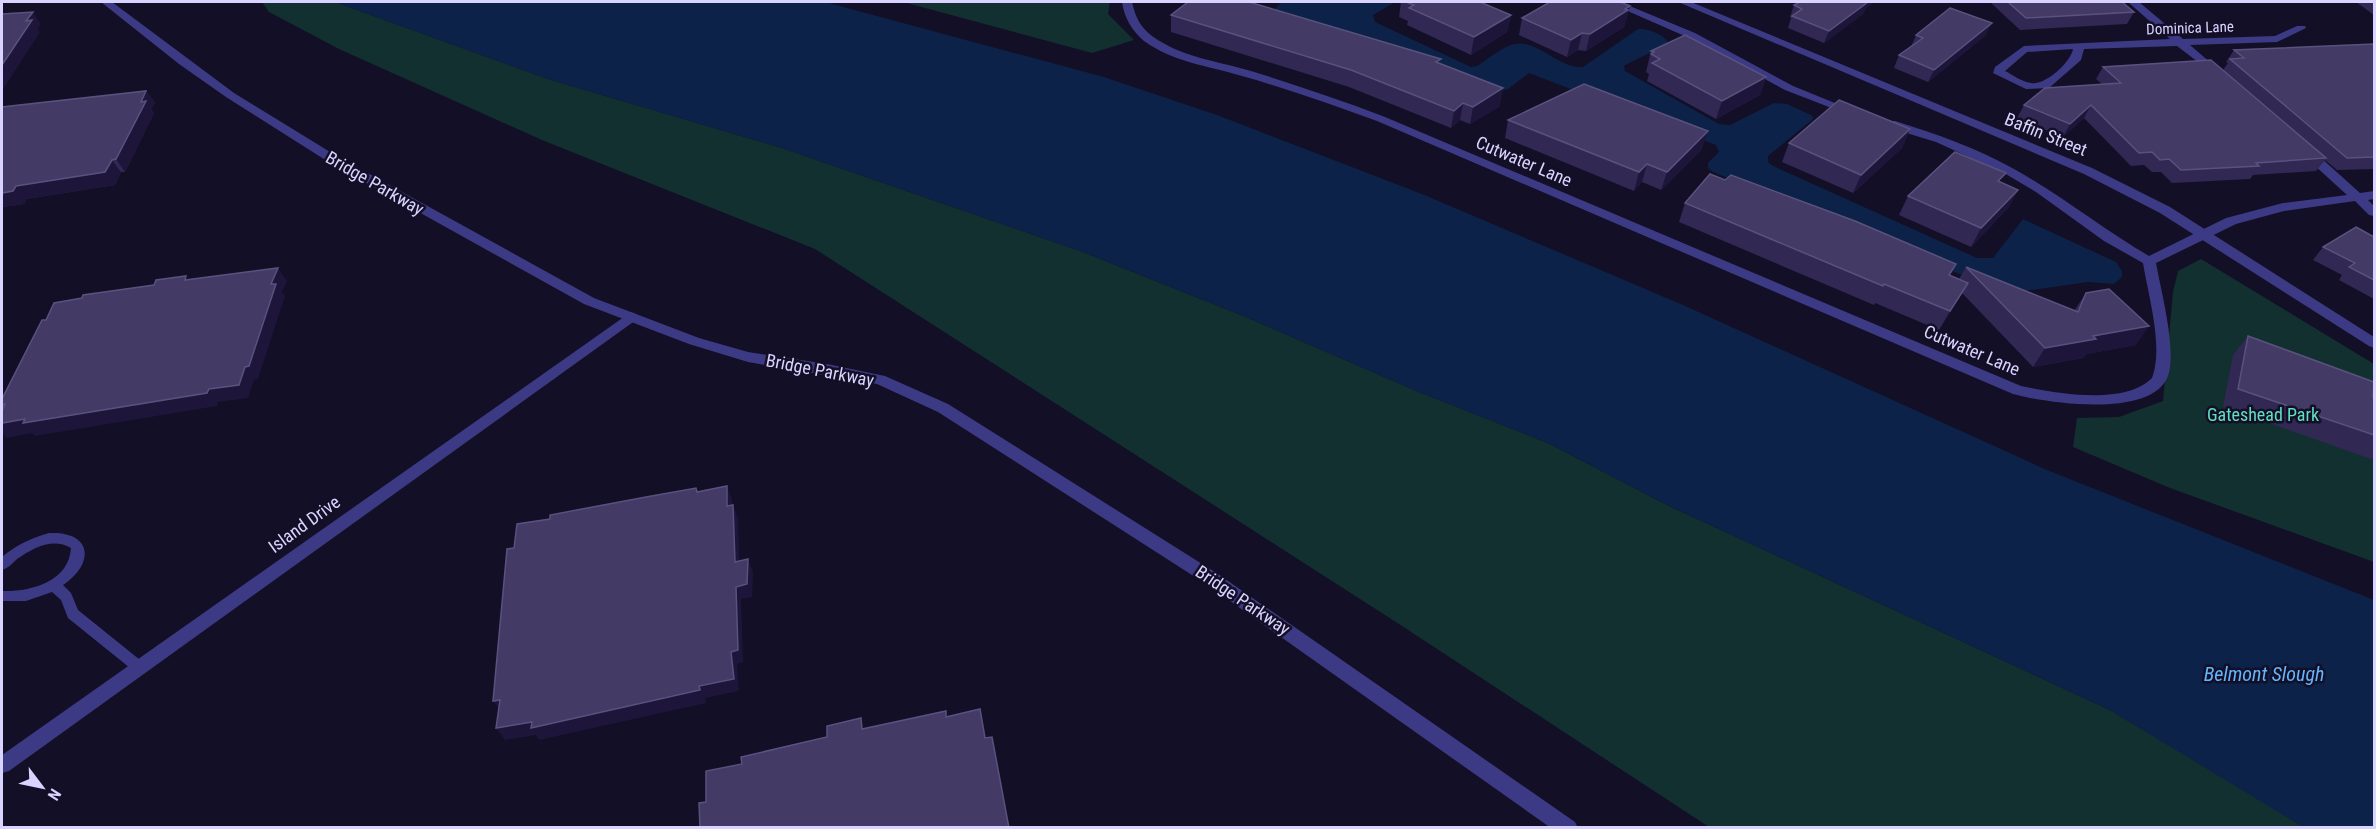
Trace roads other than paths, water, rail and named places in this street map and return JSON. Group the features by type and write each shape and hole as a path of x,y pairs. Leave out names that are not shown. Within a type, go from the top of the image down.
{"street":[{"name":"Bridge Parkway","path":"106,2 183,62 230,95 331,158 589,301 677,336 727,351 880,381 943,408 1212,579 1568,828"},
{"name":"Cutwater Lane","path":"1127,2 1127,10 1140,31 1160,46 1175,53 1321,97 1381,119 2018,390 2055,399 2094,401 2123,398 2153,387 2160,377 2163,356 2149,261"},
{"path":"1612,2 1691,35 1789,88 1842,110 1862,115"},
{"name":"Baffin Street","path":"1683,2 2088,171 2165,210 2374,343"},
{"path":"2133,2 2227,82"},
{"name":"Dominica Lane","path":"2079,47 2077,58 2045,86 2030,87 2000,73 1999,69 2024,49 2277,39 2301,28"},
{"path":"1881,120 1940,139 2008,170 2040,189 2109,238 2149,261 2231,221 2283,207 2374,195"},
{"path":"2298,144 2374,212"},
{"name":"Island Drive","path":"2,765 140,669 288,559 632,317"}],"lane":[{"path":"2,565 21,549 36,542 62,538 78,546 79,554 75,564 53,584 27,596 14,598 2,596"},
{"path":"53,584 66,597 73,614 140,669"}],"water":[{"name":"Belmont Slough","path":"335,2 825,2 1104,77 1217,115 1422,194 1683,305 2047,470 2374,600 2374,827 2303,827 2110,710 1667,505 1548,443 1419,392 1246,317 1083,252 782,148 548,79"},
{"path":"1282,2 1395,2 1373,15 1375,22 1471,67 1477,66 1506,47 1524,44 1541,50 1566,64 1583,67 1638,29 1652,31 1669,44 1627,64 1624,66 1625,71 1719,124 1730,125 1774,103 1787,104 1813,117 1768,156 1768,162 1773,166 1977,258 1993,258 2023,219 2116,262 2122,271 2122,277 2114,284 2088,282 2017,292 2004,291 1882,244 1873,236 1713,172 1708,168 1708,163 1719,152 1716,145 1529,73 1508,89 1498,92 1273,11"}],"park label":[{"name":"Gateshead Park","path":"2263,414"}]}
